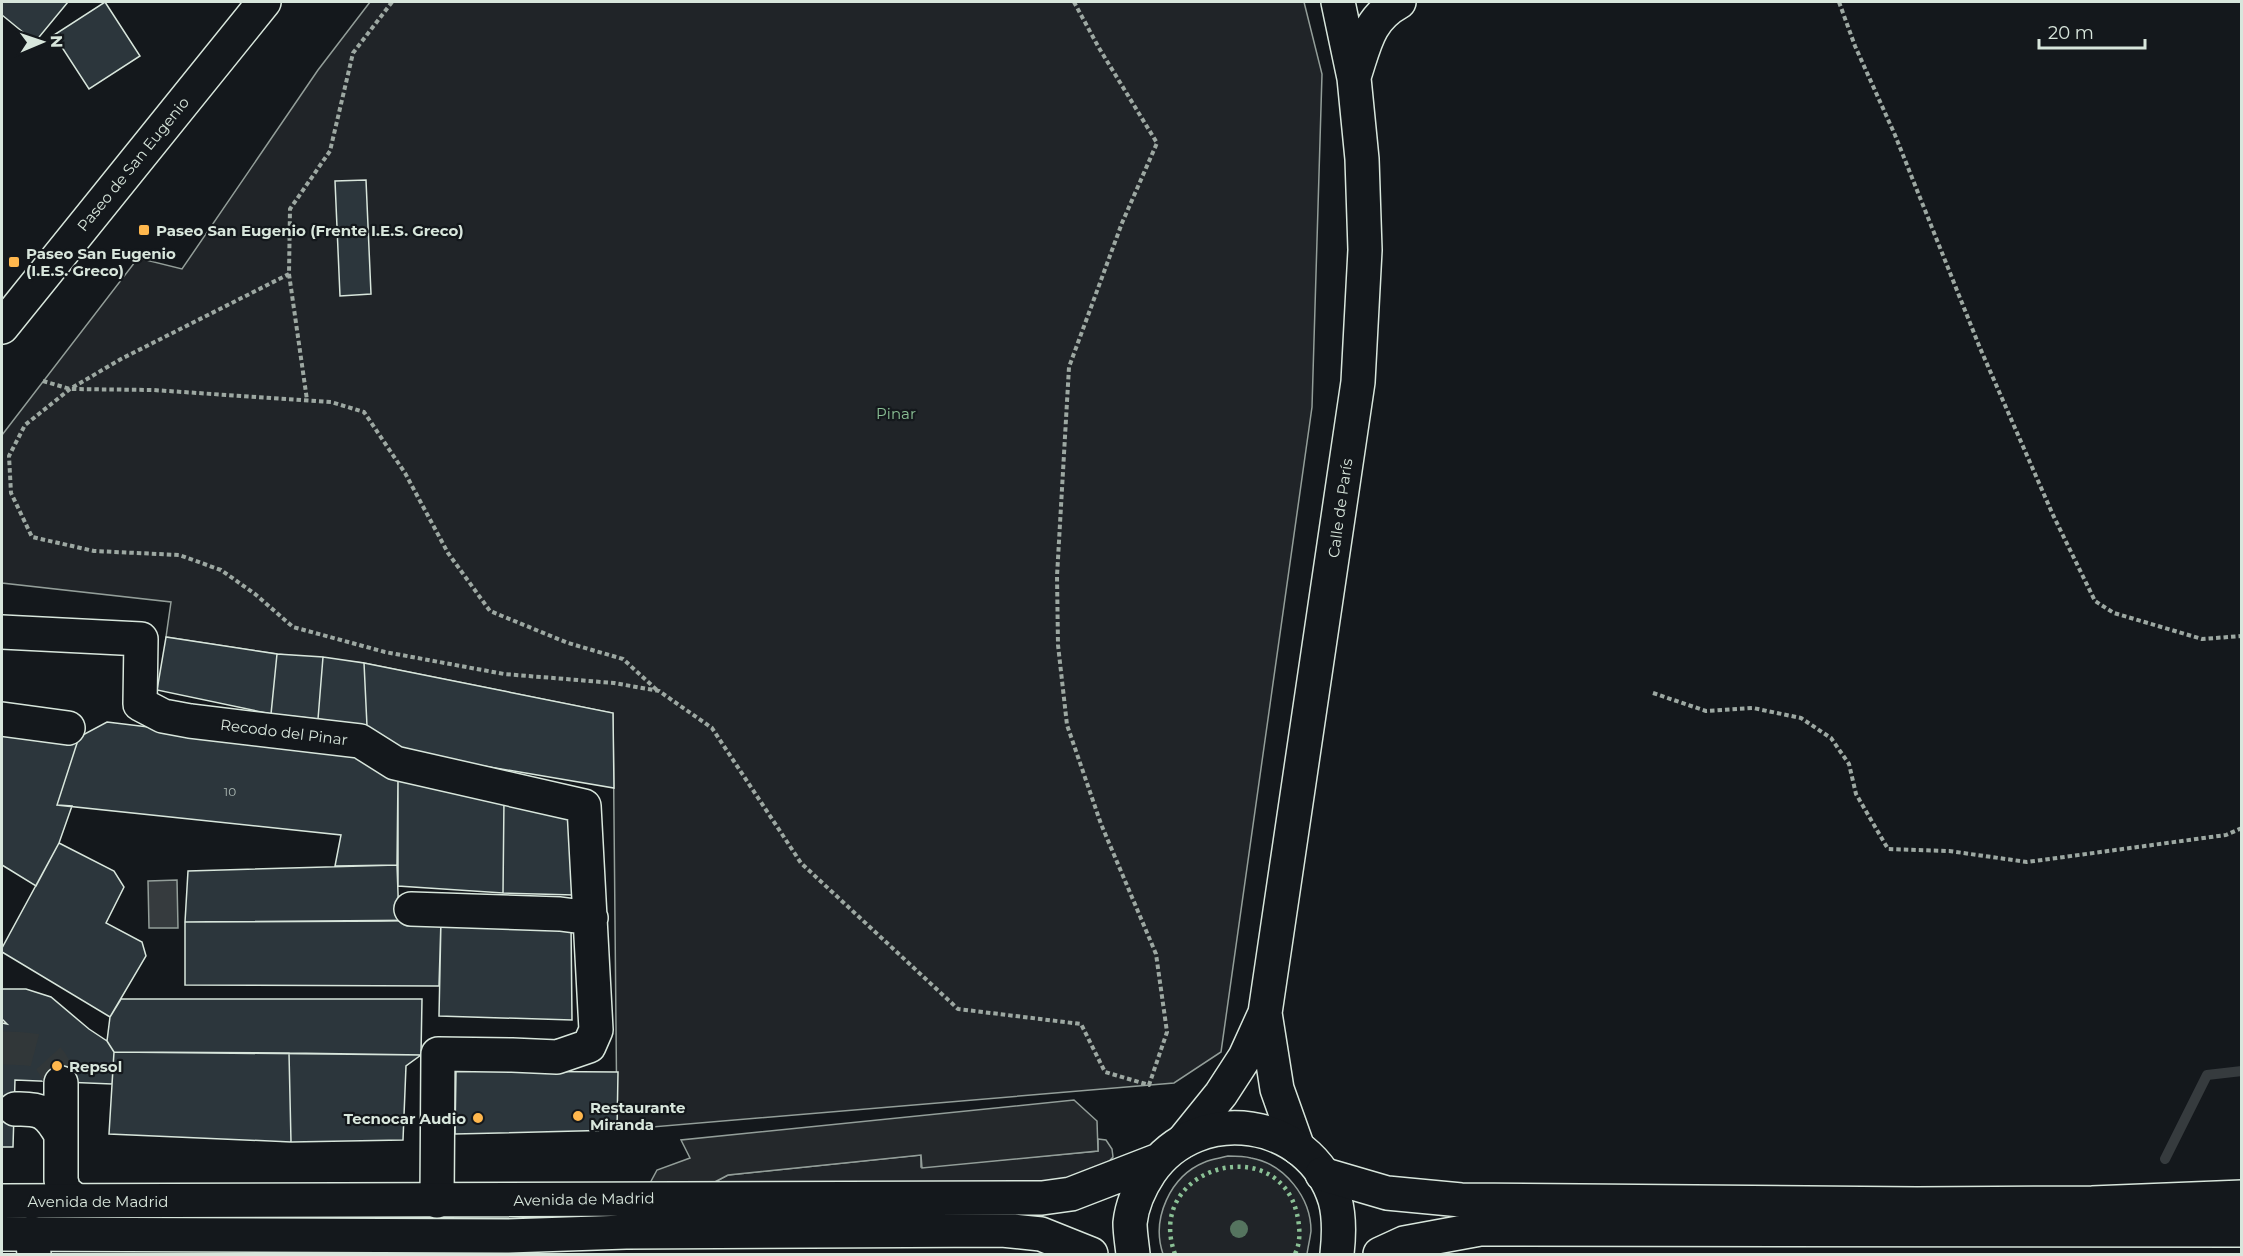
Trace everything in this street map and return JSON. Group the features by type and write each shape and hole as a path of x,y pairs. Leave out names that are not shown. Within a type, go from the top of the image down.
{"main road":[{"name":"Paseo de San Eugenio","path":"2,327 264,2"},
{"name":"Calle de París","path":"1171,1150 1221,1094 1245,1057 1265,1013 1358,382 1365,250 1362,159 1354,78 1338,2"},
{"path":"1354,78 1369,32 1377,18 1387,8 1400,2"},
{"name":"Recodo del Pinar","path":"2,632 141,639 140,704 163,716 190,722 360,741 395,763 584,806 596,1030 589,1046 557,1058 512,1054 438,1054 437,1201"},
{"path":"2,719 68,728"},
{"path":"411,909 560,914 591,918"},
{"name":"Calle de París","path":"1265,1013 1277,1089 1298,1148"},
{"path":"61,1083 61,1180 64,1191 75,1200"},
{"path":"15,1109 33,1108 50,1116 61,1135"},
{"name":"Avenida de Madrid","path":"2,1202 1042,1198 1071,1194 1171,1150 1206,1131 1238,1128 1254,1129 1277,1136 1298,1148 1311,1160 1322,1174 1335,1200 1340,1228 1337,1254"},
{"path":"1133,1254 1130,1222 1139,1188 1171,1150"},
{"path":"1322,1174 1387,1193 1461,1200 1929,1204 2092,1203 2241,1197"},
{"path":"1380,1254 1404,1243 1480,1229 2241,1230"},
{"path":"22,1241 508,1245 626,1232 1002,1230 1041,1234 1091,1254"}],"path":[{"path":"307,400 289,274 290,209 330,151 353,53 392,2"},
{"path":"43,381 70,389 153,390 332,402 364,412 405,473 448,553 490,611 568,644 623,659 658,692 712,728 801,863 958,1009 1081,1024 1105,1072 1149,1085 1167,1032 1156,954 1101,824 1066,725 1058,645 1057,576 1069,367 1122,223 1157,143 1074,2"},
{"path":"1839,2 1980,348 2053,515 2095,601 2114,613 2202,639 2241,636"},
{"path":"289,274 121,359 70,389 25,426 9,456 11,494 32,537 94,551 179,555 221,570 255,594 294,627 386,652 504,674 614,683 658,692"},
{"path":"1653,693 1706,711 1753,708 1801,718 1831,738 1849,764 1856,794 1888,849 1949,851 2027,862 2226,835 2241,828"}],"green space":[{"name":"Pinar","path":"370,2 1304,2 1322,74 1312,407 1221,1052 1174,1083 617,1130 613,713 364,663 277,654 166,637 171,602 2,583 2,435 138,258 182,269 318,70"},
{"path":"1098,1139 1106,1140 1112,1149 1113,1157 1107,1164 1084,1176 1058,1181 709,1185 728,1175 921,1155 921,1167 1098,1151"},
{"path":"1228,1156 1246,1157 1275,1167 1294,1184 1310,1219 1311,1231 1307,1254 1163,1254 1160,1241 1162,1213 1173,1188 1193,1169 1208,1161"}],"shaded area":[{"path":"177,880 178,928 149,928 148,881"},
{"path":"1074,1100 1097,1121 1098,1151 922,1168 921,1155 728,1175 709,1185 649,1185 657,1170 690,1158 681,1140"}],"building":[{"path":"2,2 68,2 35,42 2,15"},
{"path":"105,2 140,56 89,89 54,35"},
{"path":"366,180 371,294 340,296 335,181"},
{"path":"166,637 277,654 271,714 157,690"},
{"path":"277,654 323,657 318,719 271,714"},
{"path":"323,657 364,663 367,726 318,719"},
{"path":"364,663 613,713 614,788 401,752 367,726"},
{"path":"107,722 346,751 398,777 397,865 335,866 341,835 57,805 79,737"},
{"path":"2,725 79,737 57,805 72,806 59,843 36,886 2,865"},
{"path":"398,777 504,799 503,893 398,886"},
{"path":"504,799 571,812 574,895 503,893"},
{"path":"59,843 114,871 124,887 106,923 142,942 146,956 110,1017 2,952 2,948"},
{"path":"397,865 399,921 185,922 188,871"},
{"path":"441,920 571,923 572,1020 439,1016"},
{"path":"441,920 439,986 185,985 185,922"},
{"name":"Repsol","path":"2,989 26,989 51,997 107,1041 114,1052 112,1084 15,1080 13,1147 2,1147 2,1023 7,1024 2,1019"},
{"path":"121,999 422,999 421,1055 114,1052 107,1041 110,1017"},
{"path":"114,1052 289,1053 291,1142 109,1134"},
{"path":"289,1053 421,1055 406,1066 403,1140 291,1142"},
{"path":"456,1071 618,1072 617,1130 455,1134"}],"waterway":[{"path":"2165,1159 2207,1075 2242,1071"}],"tunnel":[{"path":"2,1048 40,1052 51,1062 61,1083"}],"hedge":[{"path":"1175,1254 1170,1224 1178,1199 1195,1181 1217,1170 1242,1167 1265,1173 1285,1188 1299,1224 1299,1239 1295,1254"}],"place":[{"name":"Paseo San Eugenio (Frente I.E.S. Greco)","path":"144,230"},
{"name":"Paseo San Eugenio (I.E.S. Greco)","path":"14,262"},
{"name":"Repsol","path":"57,1066"},
{"name":"Restaurante Miranda","path":"578,1116"},
{"name":"Tecnocar Audio","path":"478,1118"}]}
